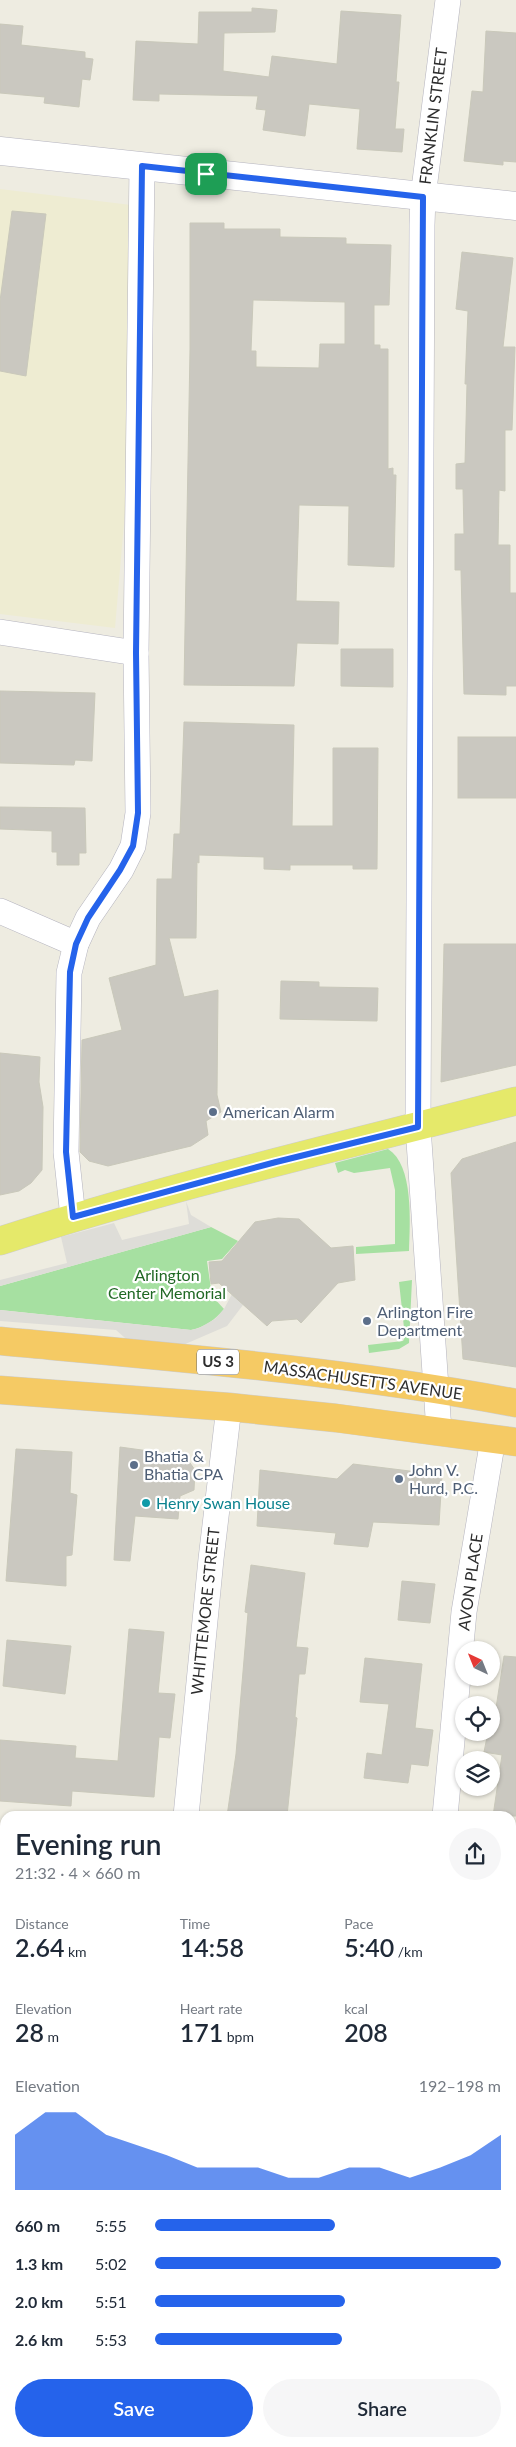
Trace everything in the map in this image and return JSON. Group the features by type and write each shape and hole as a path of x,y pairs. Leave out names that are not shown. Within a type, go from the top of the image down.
{"highway":[{"name":"MASSACHUSETTS AVENUE","path":"0,1341 310,1371 436,1388 516,1403"},
{"path":"0,1390 229,1407 504,1440"}],"main road":[{"path":"0,151 516,206"},
{"path":"0,1241 73,1217 284,1160 516,1101"}],"street":[{"name":"FRANKLIN STREET","path":"439,1431 418,1127 423,197 448,0"},
{"path":"73,1217 66,1152 67,1024 70,972 76,944 88,918 120,870 133,846 138,813 136,653 142,166"},
{"path":"0,632 136,653"},
{"path":"0,911 76,944"},
{"name":"WHITTEMORE STREET","path":"186,1811 210,1559 229,1407"},
{"name":"AVON PLACE","path":"445,1811 464,1612 504,1440"}],"shaded area":[{"path":"0,189 131,205 125,511 115,628 0,614"},
{"path":"186,1201 191,1215 211,1227 0,1286 0,1280 67,1263 61,1237 114,1223 122,1240 189,1224"},
{"path":"232,1294 243,1305 227,1326 183,1345 132,1344 116,1330 0,1321 0,1310 191,1330 199,1328 215,1319 224,1309"}],"green space":[{"path":"388,1149 396,1157 406,1181 410,1211 409,1251 356,1254 356,1247 395,1244 395,1190 390,1168 354,1173 345,1170 338,1173 335,1163"},
{"name":"Arlington Center Memorial","path":"211,1227 238,1241 222,1259 207,1261 212,1296 224,1309 213,1320 201,1327 191,1330 0,1310 0,1286"},
{"path":"412,1280 409,1343 399,1349 369,1353 368,1345 403,1341 405,1337 399,1282"}],"building":[{"path":"252,8 277,10 275,32 224,33 223,71 269,77 272,56 337,64 341,11 401,15 396,82 399,82 395,129 404,129 402,152 357,149 360,109 309,104 305,136 263,130 266,110 256,109 258,96 159,94 159,101 133,100 136,41 198,44 199,12 252,12"},
{"path":"0,24 23,26 21,45 85,52 85,58 93,59 90,80 82,79 79,107 44,103 45,97 0,93"},
{"path":"486,31 516,33 516,162 503,161 503,165 464,161 472,91 483,92"},
{"path":"12,211 46,214 26,376 0,371 0,301"},
{"path":"190,223 224,223 224,229 280,229 280,237 346,238 346,244 391,245 389,305 374,305 374,345 380,345 380,349 388,349 388,469 393,468 393,475 396,475 394,567 348,565 349,506 299,505 296,601 339,602 338,644 297,643 294,686 184,685 190,349","holes":["253,300 345,302 345,344 320,344 319,368 256,367 256,351 251,351"]},
{"path":"462,252 513,258 503,347 515,347 512,430 505,430 505,491 499,490 498,545 510,545 510,593 516,593 516,686 506,686 506,695 464,694 461,570 455,570 455,534 464,534 463,489 456,489 456,464 465,463 467,384 465,384 468,311 456,309"},
{"path":"341,649 393,649 393,687 341,686"},
{"path":"0,691 95,693 92,761 75,760 74,765 0,763"},
{"path":"184,722 294,725 292,826 333,826 333,748 378,748 377,869 353,869 353,865 290,865 290,870 264,869 264,857 199,855 199,863 197,862 196,938 169,938 184,997 218,990 217,1095 221,1112 206,1121 208,1135 191,1146 108,1166 89,1161 80,1152 82,1040 122,1030 109,978 156,965 157,879 172,879 174,834 180,834"},
{"path":"458,737 516,737 516,798 458,798"},
{"path":"0,807 85,808 86,853 79,853 79,865 57,865 57,852 52,852 52,831 0,829"},
{"path":"444,944 516,944 516,1065 441,1082"},
{"path":"281,981 319,982 319,987 378,988 377,1021 280,1019"},
{"path":"0,1053 40,1057 39,1082 43,1107 42,1170 31,1183 19,1191 0,1195"},
{"path":"516,1142 516,1367 463,1359 451,1173 462,1159"},
{"name":"Arlington Fire Department","path":"278,1218 299,1219 331,1248 353,1246 355,1280 338,1283 301,1323 297,1319 272,1321 267,1326 219,1283 211,1284 209,1262 222,1261 255,1222"},
{"name":"Henry Swan House","path":"120,1447 185,1456 195,1470 194,1490 180,1496 178,1519 135,1516 130,1561 114,1560"},
{"path":"16,1449 72,1452 70,1493 77,1495 72,1555 66,1556 66,1586 6,1581"},
{"path":"353,1464 442,1475 439,1525 373,1522 368,1547 334,1544 336,1533 257,1526 260,1470 337,1479"},
{"path":"251,1565 305,1573 296,1647 308,1648 305,1674 299,1674 295,1717 297,1718 288,1811 228,1811 236,1754 248,1613 245,1612"},
{"path":"402,1581 435,1584 430,1623 398,1620"},
{"path":"129,1629 164,1632 158,1693 175,1694 170,1738 159,1737 154,1797 72,1791 71,1806 0,1801 0,1740 76,1746 75,1758 118,1761"},
{"path":"7,1640 71,1646 65,1694 3,1686"},
{"path":"504,1656 516,1657 516,1811 494,1811 496,1796 500,1796 502,1755 500,1755 500,1751 484,1751 486,1741 500,1741 500,1696 498,1696"},
{"path":"365,1658 422,1664 415,1728 433,1730 428,1766 411,1764 408,1783 364,1778 367,1753 382,1755 389,1704 360,1702"}],"place":[{"name":"American Alarm","path":"213,1112"},
{"name":"Arlington Fire Department","path":"367,1321"},
{"name":"Bhatia & Bhatia CPA","path":"134,1465"},
{"name":"John V. Hurd, P.C.","path":"399,1479"},
{"name":"Henry Swan House","path":"146,1503"}],"route":[{"path":"142,166 206,174 423,197 418,1127 276,1162 73,1217 66,1152 67,999 70,972 76,944 88,918 120,870 133,846 138,813 136,653 142,166"}]}
